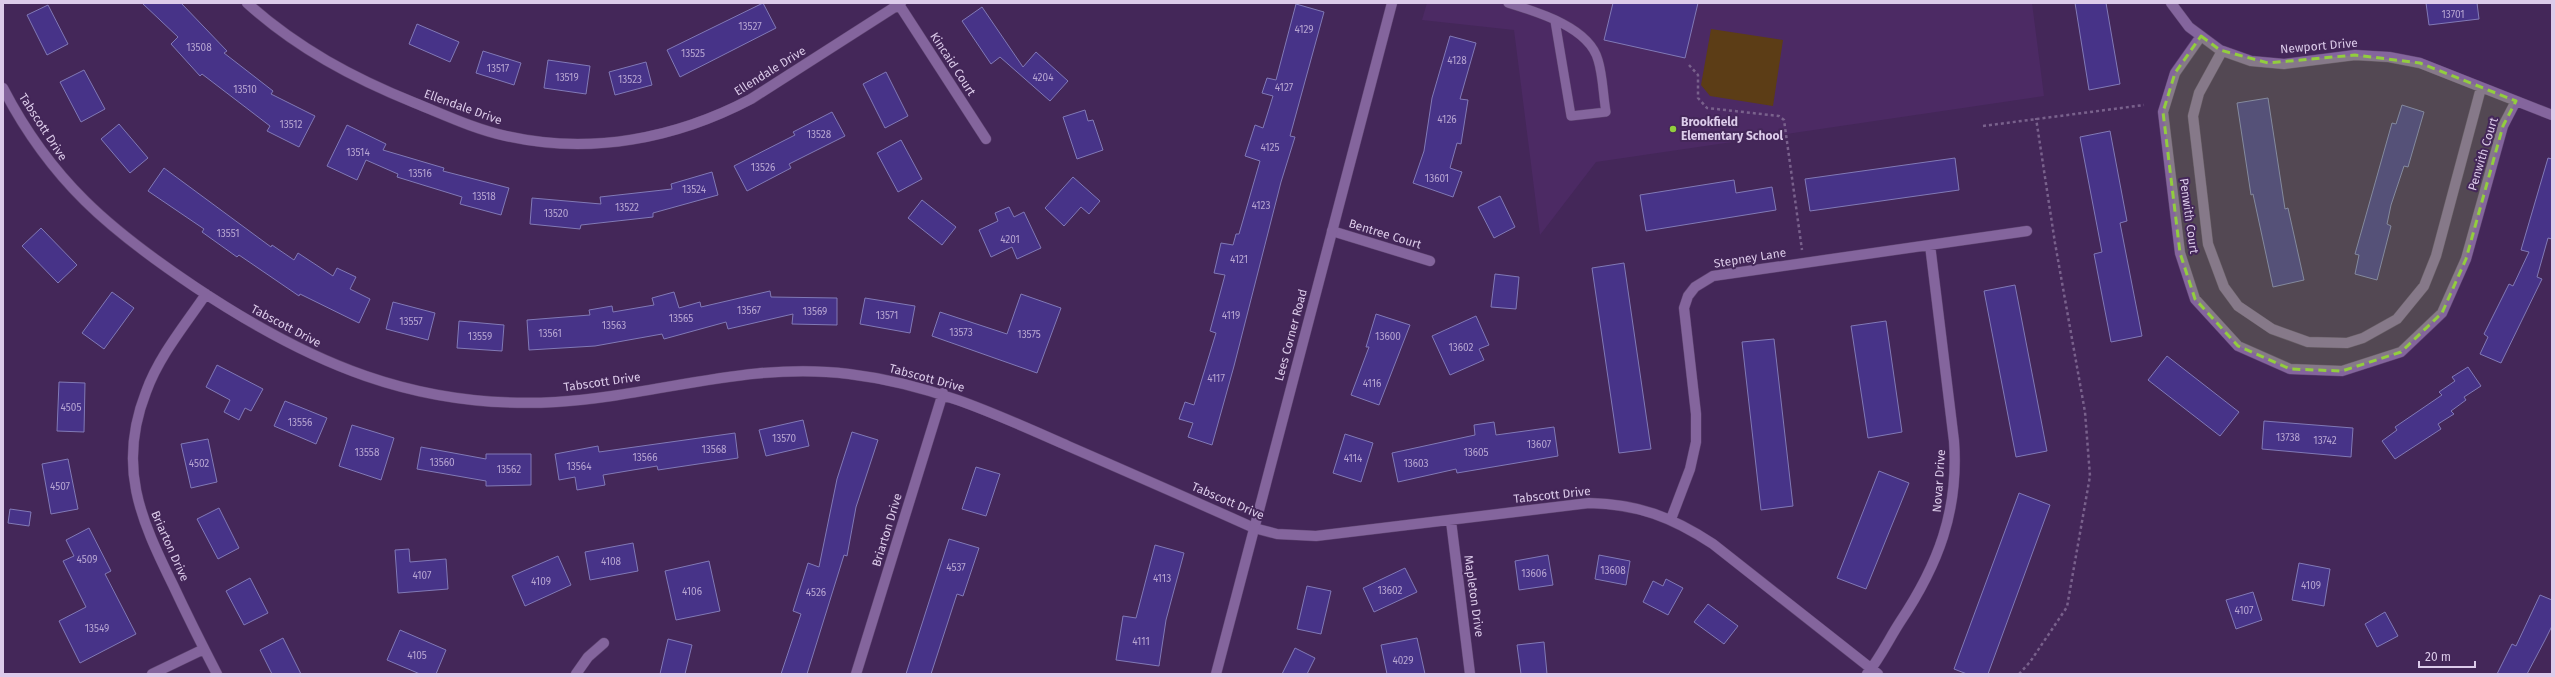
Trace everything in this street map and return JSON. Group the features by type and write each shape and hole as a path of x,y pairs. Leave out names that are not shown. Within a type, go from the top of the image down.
{"street":[{"name":"Lees Corner Road","path":"1216,674 1392,3"},
{"name":"Newport Drive","path":"2171,3 2189,27 2201,36 2222,51 2251,61 2284,64 2355,55 2382,56 2420,63 2552,115"},
{"name":"Ellendale Drive","path":"253,5 307,50 345,72 396,95 478,128 505,136 573,145 614,143 656,136 689,127 727,112 751,99 899,4"},
{"name":"Kincaid Court","path":"899,4 986,139"},
{"name":"Penwith Court","path":"2201,36 2175,73 2163,112 2180,253 2195,299 2238,346 2290,369 2342,371 2401,352 2442,313 2466,259 2504,126 2516,101"},
{"name":"Penwith Court","path":"2222,51 2199,93 2194,116 2208,244 2224,287 2238,306 2272,329 2308,342 2347,343 2363,338 2397,318 2424,286 2436,256 2481,88"},
{"name":"Tabscott Drive","path":"3,88 32,137 56,170 83,201 114,229 146,254 206,294 279,339 330,364 384,382 426,392 476,400 556,402 606,396 751,373 804,371 847,373 902,382 969,402 1254,528 1278,534 1316,536 1451,521 1589,503 1623,505 1671,519 1713,544 1872,672"},
{"name":"Bentree Court","path":"1332,231 1430,261"},
{"name":"Stepney Lane","path":"1671,519 1690,469 1696,442 1696,414 1683,314 1688,296 1695,287 1713,276 2026,231"},
{"name":"Novar Drive","path":"1872,672 1924,585 1937,556 1952,505 1955,473 1954,441 1930,245"},
{"name":"Briarton Drive","path":"206,294 161,360 146,391 136,424 132,470 137,502 147,532 217,674"},
{"name":"Briarton Drive","path":"856,674 943,393"},
{"name":"Mapleton Drive","path":"1451,521 1470,674"},
{"path":"576,674 588,657 604,642"},
{"path":"152,674 204,649"}],"lane":[{"path":"1508,3 1544,14 1572,29 1592,47 1598,59 1606,112 1571,116 1556,21"}],"path":[{"path":"1689,66 1698,75 1698,98 1707,108 1779,116 1784,120 1802,251"},
{"path":"1983,126 2144,105"},
{"path":"2019,674 2030,662 2067,607 2083,525 2090,476 2086,412 2055,243 2036,118"}],"highlighted area":[{"path":"2201,36 2220,50 2268,63 2355,55 2420,63 2516,101 2503,126 2466,259 2442,313 2401,352 2342,371 2290,369 2238,346 2195,299 2180,253 2163,112 2175,73"}],"shaded area":[{"name":"Brookfield Elementary School","path":"1427,3 2032,3 2044,96 1596,162 1540,235 1514,30 1422,20"},
{"path":"1711,29 1783,40 1773,106 1710,96 1701,85"}],"building":[{"path":"142,3 181,3 227,51 224,53 273,91 271,94 315,116 299,147 267,131 270,126 202,74 200,76 171,44 178,37"},
{"path":"763,3 776,28 680,77 667,50"},
{"path":"1613,3 1698,3 1685,58 1604,40"},
{"path":"2075,3 2106,3 2120,84 2089,90"},
{"path":"2426,3 2477,3 2479,19 2429,25"},
{"path":"1296,4 1324,12 1290,136 1295,137 1281,182 1234,366 1212,445 1188,437 1193,423 1179,419 1185,402 1194,405 1216,333 1210,331 1225,275 1214,273 1221,243 1233,245 1236,234 1239,234 1260,161 1245,156 1255,125 1263,128 1273,96 1262,93 1267,78 1276,80"},
{"path":"48,5 68,44 47,55 27,15"},
{"path":"982,7 1023,67 1036,52 1068,81 1050,101 1000,57 991,64 962,21"},
{"path":"417,24 459,42 450,62 409,44"},
{"path":"1450,36 1476,43 1460,99 1468,100 1461,144 1457,143 1450,168 1462,172 1453,197 1413,183 1424,151 1432,98"},
{"path":"483,51 521,63 514,85 476,73"},
{"path":"548,60 590,66 586,94 544,88"},
{"path":"646,62 652,85 615,95 609,72"},
{"path":"84,70 105,109 81,122 60,82"},
{"path":"886,72 908,116 885,128 863,84"},
{"path":"2268,98 2285,209 2288,208 2304,280 2273,287 2253,194 2251,195 2237,103"},
{"path":"2402,105 2424,112 2408,167 2404,166 2391,205 2387,224 2391,226 2377,280 2355,274 2359,255 2355,254 2392,123 2396,124"},
{"path":"1085,110 1088,121 1093,120 1103,150 1077,159 1063,117"},
{"path":"832,112 845,136 789,164 791,168 747,191 734,166 795,135 793,132"},
{"path":"119,124 148,158 130,173 101,139"},
{"path":"347,125 386,144 383,150 444,168 443,171 509,188 501,215 460,204 462,197 397,177 398,174 366,160 357,180 327,166"},
{"path":"2110,131 2127,221 2120,223 2142,336 2111,342 2094,254 2102,252 2080,137"},
{"path":"901,140 922,179 898,192 877,153"},
{"path":"1955,158 1959,190 1810,211 1805,179"},
{"path":"2548,158 2552,159 2552,239 2548,238 2537,277 2542,279 2501,363 2480,354 2488,337 2484,334 2509,284 2513,286 2529,252 2521,250"},
{"path":"164,168 271,247 272,245 294,260 298,253 333,276 337,268 356,277 350,289 370,299 359,323 300,294 299,296 239,255 237,257 202,232 204,229 148,191"},
{"path":"712,172 718,195 653,213 653,217 581,225 580,229 530,224 532,198 601,204 600,197 672,189 671,184"},
{"path":"1073,177 1100,201 1089,214 1081,207 1064,226 1045,208"},
{"path":"1734,180 1736,193 1772,187 1776,210 1646,231 1640,195"},
{"path":"1500,196 1515,227 1494,238 1478,207"},
{"path":"922,200 956,227 942,245 908,218"},
{"path":"1009,207 1014,217 1024,212 1041,248 1017,259 1012,247 991,257 979,230 998,221 995,213"},
{"path":"41,228 77,265 58,283 22,246"},
{"path":"1624,263 1651,449 1619,453 1592,268"},
{"path":"1495,274 1519,277 1516,309 1491,307"},
{"path":"2015,285 2047,451 2016,457 1984,291"},
{"path":"770,291 771,297 837,298 837,325 792,324 793,314 728,329 726,322 664,339 662,334 595,346 529,350 527,320 590,315 589,310 612,306 613,312 654,305 652,298 674,292 679,308 700,302 701,307"},
{"path":"112,292 134,308 104,349 82,333"},
{"path":"1021,294 1061,308 1037,373 932,336 940,312 1007,334"},
{"path":"865,298 915,306 910,333 860,324"},
{"path":"393,302 435,313 428,340 386,329"},
{"path":"1376,314 1410,325 1379,405 1351,395 1369,347 1366,347"},
{"path":"1476,316 1489,345 1479,349 1484,360 1450,375 1432,336"},
{"path":"459,321 504,325 502,351 457,348"},
{"path":"1886,321 1902,432 1868,438 1851,326"},
{"path":"1774,339 1793,506 1761,510 1742,342"},
{"path":"2167,356 2239,412 2220,436 2148,380"},
{"path":"217,365 263,389 251,411 245,408 239,420 224,412 230,400 206,387"},
{"path":"2468,367 2481,386 2464,397 2466,400 2451,411 2454,414 2438,424 2441,429 2395,459 2382,441 2397,430 2395,427 2442,395 2439,392 2455,381 2452,377"},
{"path":"59,382 85,383 84,432 57,431"},
{"path":"285,401 327,418 316,444 274,426"},
{"path":"803,420 809,446 766,456 759,430"},
{"path":"2264,421 2353,428 2351,457 2262,449"},
{"path":"1494,422 1496,435 1554,427 1558,456 1457,473 1456,469 1398,482 1392,453 1475,435 1474,425"},
{"path":"352,425 394,438 381,480 339,466"},
{"path":"852,432 878,440 856,507 847,556 844,555 807,674 781,674 801,614 793,611 808,563 819,567 837,479"},
{"path":"735,433 738,458 658,470 657,466 603,475 605,485 577,490 575,477 559,480 555,454 598,446 599,452"},
{"path":"1345,434 1373,443 1361,482 1333,473"},
{"path":"208,439 217,482 191,488 181,444"},
{"path":"421,447 486,459 486,454 531,454 531,485 486,486 486,481 417,469"},
{"path":"68,459 78,509 51,514 42,464"},
{"path":"976,467 1000,474 986,516 962,509"},
{"path":"1879,471 1909,483 1866,589 1837,578"},
{"path":"2019,493 2050,505 1988,674 1967,674 1954,669"},
{"path":"219,508 239,548 218,559 197,519"},
{"path":"10,509 31,512 29,526 8,523"},
{"path":"89,528 111,571 105,574 136,634 80,663 59,621 86,607 63,561 74,556 66,540"},
{"path":"949,539 979,548 963,596 957,594 931,674 906,674"},
{"path":"633,543 638,571 590,580 585,552"},
{"path":"1155,545 1184,553 1166,620 1159,666 1116,660 1123,616 1136,618"},
{"path":"409,549 410,562 446,559 448,589 398,593 395,550"},
{"path":"1548,555 1553,585 1519,590 1515,561"},
{"path":"1599,555 1630,561 1626,585 1595,579"},
{"path":"558,556 571,585 525,606 512,576"},
{"path":"709,561 720,611 676,620 665,571"},
{"path":"2299,563 2330,569 2324,606 2292,600"},
{"path":"1405,568 1417,592 1374,612 1363,588"},
{"path":"250,578 268,613 244,625 226,591"},
{"path":"1666,579 1683,588 1668,615 1643,602 1653,581 1663,586"},
{"path":"1307,586 1331,591 1321,634 1297,629"},
{"path":"2253,592 2262,620 2236,629 2226,600"},
{"path":"2540,595 2552,600 2552,626 2527,674 2497,674 2512,644 2516,646"},
{"path":"1708,604 1738,626 1724,644 1694,622"},
{"path":"2385,612 2398,636 2377,647 2365,624"},
{"path":"400,630 446,650 436,674 420,674 387,660"},
{"path":"283,638 301,674 272,674 260,650"},
{"path":"1417,638 1425,674 1387,674 1381,645"},
{"path":"668,639 692,645 685,674 660,674"},
{"path":"1544,642 1547,674 1521,674 1517,645"},
{"path":"1295,648 1315,658 1307,674 1282,674"}],"place":[{"name":"Brookfield Elementary School","path":"1673,129"}]}
